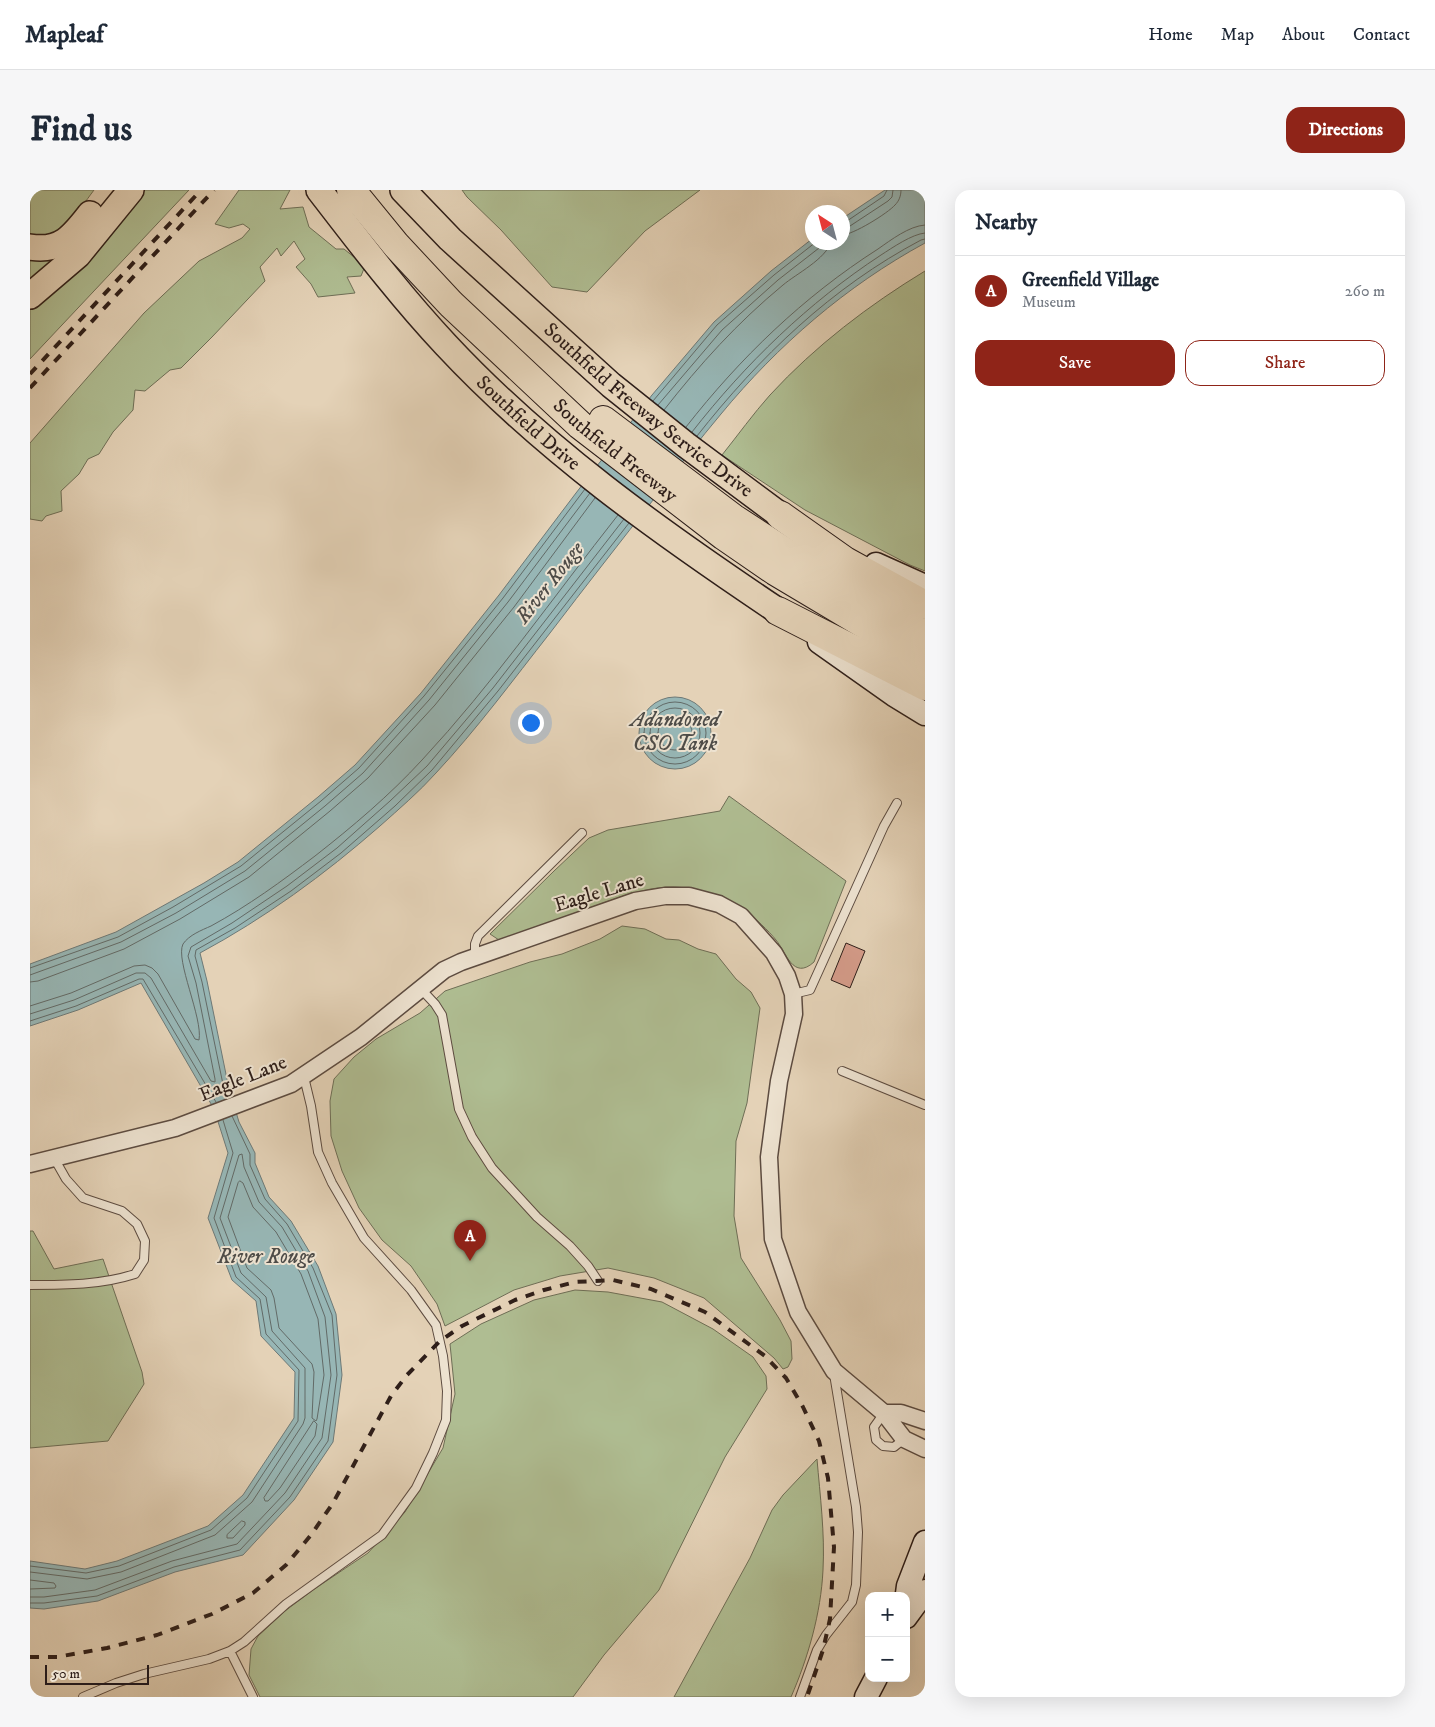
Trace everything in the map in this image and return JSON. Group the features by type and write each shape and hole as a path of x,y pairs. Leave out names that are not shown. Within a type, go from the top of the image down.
{"highway":[{"name":"Southfield Freeway","path":"351,190 396,245 451,304 585,418 728,527 775,571 894,642 925,657"},
{"name":"Southfield Freeway","path":"372,190 402,226 476,306 567,391 585,418"},
{"path":"780,516 845,561 925,605"},
{"name":"Southfield Freeway","path":"728,527 925,635"},
{"path":"778,611 925,686"}],"main road":[{"path":"30,247 52,247 68,240 108,190"},
{"path":"30,296 78,255 131,190"},
{"name":"Southfield Drive","path":"319,190 397,289 446,345 497,396 560,451 637,513 700,559 778,611"},
{"name":"Southfield Freeway Service Drive","path":"403,190 450,239 611,385 686,446 780,516 862,558 925,586"},
{"path":"778,611 849,664 925,714"},
{"path":"907,1592 925,1542"},
{"path":"910,1612 925,1592"},
{"path":"866,1697 874,1682"}],"street":[{"name":"Eagle Lane","path":"30,1164 175,1128 298,1080 361,1037 444,970 475,957 635,902 665,896 690,896 719,904 740,916 774,953 793,994 794,1014 779,1082 769,1157 773,1239 798,1312 834,1371 884,1413 904,1439 925,1448"},
{"path":"884,1413 901,1412 925,1421"}],"lane":[{"path":"793,994 810,990 884,826 897,803"},
{"path":"475,957 475,944 478,936 582,833"},
{"path":"420,988 435,1004 442,1015 459,1108 472,1136 492,1168 536,1217 570,1246 588,1266 598,1281"},
{"path":"842,1072 925,1105"},
{"path":"83,1697 144,1674 208,1659 230,1651 244,1642 286,1604 382,1536 416,1488 446,1420 447,1391 443,1356 436,1325 411,1290 364,1238 332,1183 318,1152 311,1106 298,1080"},
{"path":"30,1285 72,1285 116,1280 136,1274 144,1260 145,1241 137,1224 122,1211 84,1198 66,1179 54,1158"},
{"path":"800,1697 817,1650 826,1635 852,1602 856,1585 858,1532 856,1507 834,1371"},
{"path":"884,1413 874,1427 876,1440 883,1446 894,1447 904,1439"},
{"path":"230,1651 253,1697"}],"green space":[{"path":"30,190 94,190 75,216 60,230 41,236 30,235"},
{"path":"142,190 189,190 30,359 30,305"},
{"path":"239,190 290,190 280,209 303,207 309,227 336,249 344,249 365,266 361,276 347,277 355,293 318,297 311,284 296,267 305,259 294,241 281,256 277,248 260,267 265,281 181,368 170,370 145,391 135,390 133,410 113,432 99,454 88,459 79,474 61,491 62,511 46,516 42,521 30,519 30,443 144,313 199,261 242,238 250,229 243,224 229,228 215,224"},
{"path":"462,190 700,190 645,231 587,292 552,287"},
{"path":"68,247 30,286 30,253"},
{"path":"925,271 925,571 805,510 722,455 770,395 805,360 863,312"},
{"path":"729,796 846,881 814,962 807,967 795,967 773,936 745,911 698,891 675,887 658,888 626,895 499,940 490,934 589,838 608,830 720,811"},
{"path":"622,926 645,929 666,939 679,940 698,949 716,954 736,979 751,992 760,1008 747,1103 736,1141 734,1216 741,1258 791,1341 792,1359 788,1367 783,1369 774,1358 704,1298 654,1278 608,1268 560,1276 514,1290 445,1326 437,1304 411,1266 382,1240 359,1208 342,1171 331,1136 330,1101 334,1079 354,1057 376,1039 420,1013 445,991 530,962 562,954 600,939"},
{"path":"30,1231 33,1231 54,1269 103,1259 142,1372 144,1384 108,1441 30,1448"},
{"path":"575,1290 608,1292 662,1302 713,1329 753,1357 766,1376 767,1389 725,1457 659,1590 604,1655 573,1697 260,1697 249,1675 251,1649 258,1636 285,1611 368,1553 405,1512 443,1448 455,1394 450,1344 481,1324 534,1300"},
{"path":"817,1459 822,1514 822,1586 813,1635 791,1697 674,1697 750,1558 772,1510 783,1495"}],"water":[{"name":"River Rouge","path":"885,190 925,190 925,243 868,278 841,298 766,364 721,414 480,722 423,787 359,844 316,878 248,925 200,953 229,1089 239,1122 255,1153 255,1163 269,1197 291,1221 318,1266 336,1314 342,1375 333,1442 294,1500 243,1555 175,1572 98,1601 44,1609 30,1608 30,1561 85,1569 117,1561 208,1526 243,1495 294,1418 295,1372 261,1336 256,1301 232,1280 208,1218 228,1153 214,1109 141,983 78,1010 30,1026 30,964 116,932 204,883 238,862 355,765 421,693 499,595 652,395 714,322 771,271 805,244 805,250 850,250 850,213"},
{"name":"Adandoned CSO Tank","path":"675,697 695,703 705,713 711,733 705,753 695,763 675,769 655,763 645,753 639,733 645,713 655,703"}],"building":[{"path":"846,943 865,951 850,988 831,980"}],"railway":[{"path":"30,374 201,190"},
{"path":"30,388 214,190"},
{"path":"30,1657 57,1657 107,1648 157,1635 212,1614 253,1593 286,1565 311,1535 333,1503 391,1396 407,1375 440,1341 462,1326 515,1300 575,1282 613,1280 651,1289 705,1312 765,1356 786,1378 803,1407 819,1441 828,1478 834,1547 830,1619 823,1650 807,1697"}],"place":[{"name":"Greenfield Village","path":"470,1261"}]}
